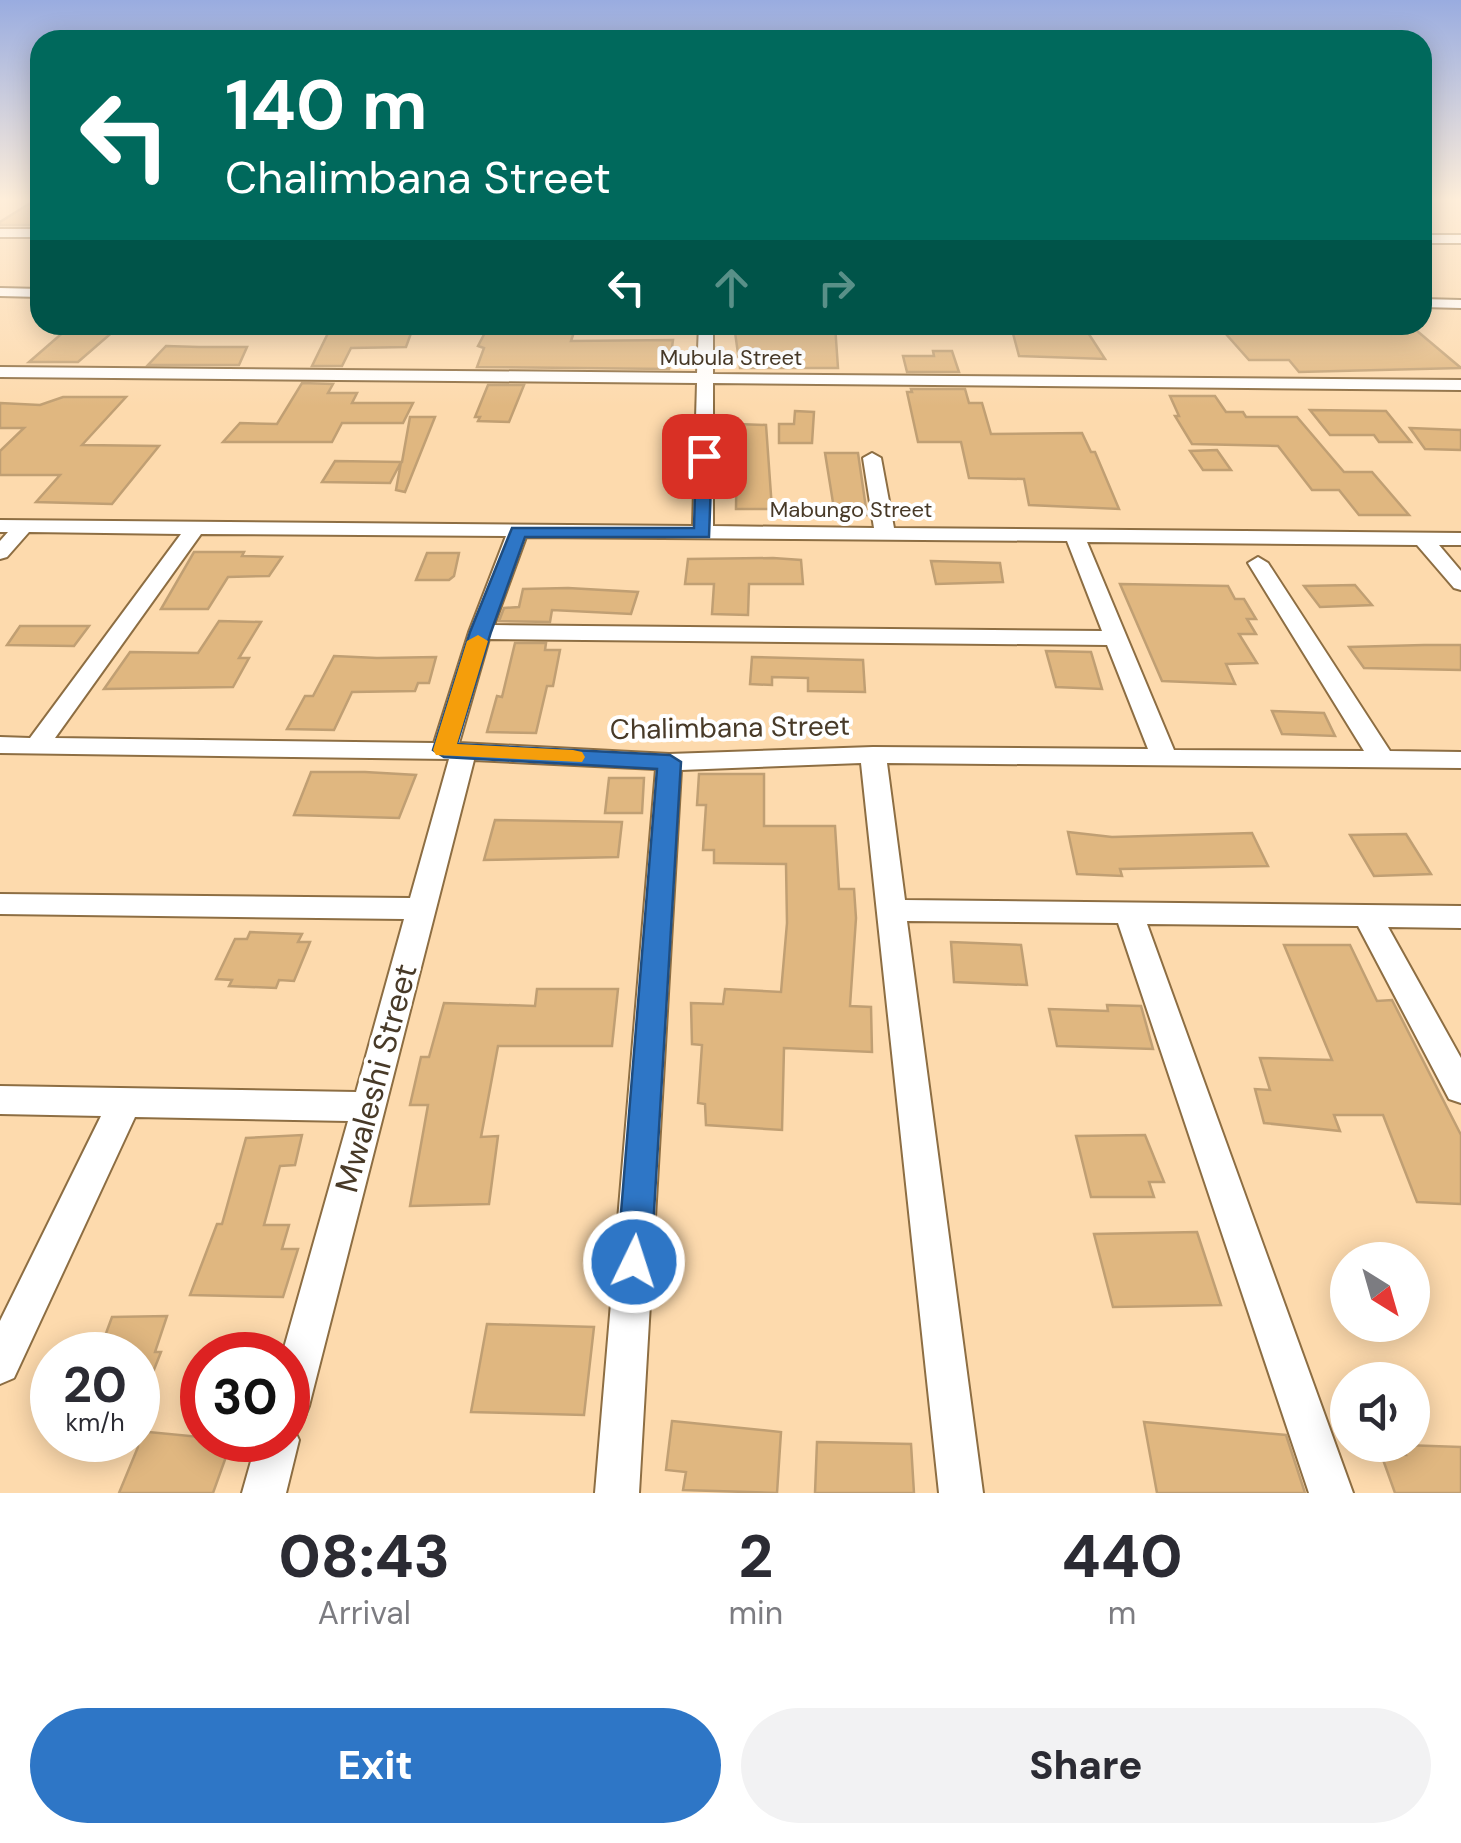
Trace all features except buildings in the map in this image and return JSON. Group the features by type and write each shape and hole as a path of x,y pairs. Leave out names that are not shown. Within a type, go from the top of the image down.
{"street":[{"path":"0,292 30,293"},
{"path":"1432,303 1461,304"},
{"path":"703,534 706,335"},
{"name":"Mubula Street","path":"0,372 1461,385"},
{"path":"872,458 885,535"},
{"name":"Mabungo Street","path":"0,526 1461,539"},
{"path":"0,553 24,526"},
{"path":"37,745 194,529"},
{"name":"Mwaleshi Street","path":"308,1332 422,908 480,632 518,532"},
{"path":"1075,536 1164,757"},
{"path":"1424,539 1461,584"},
{"path":"1258,563 1382,759"},
{"path":"480,632 1114,638"},
{"name":"Chalimbana Street","path":"0,745 454,750 670,762 873,754 1461,760"},
{"path":"873,754 961,1493"},
{"path":"618,1493 670,762"},
{"path":"0,904 422,908"},
{"path":"893,910 1461,917"},
{"path":"1129,913 1331,1493"},
{"path":"1367,915 1461,1089"},
{"path":"0,1100 368,1107"},
{"path":"0,1364 126,1102"},
{"path":"264,1493 272,1462"}],"slow traffic":[{"path":"478,641 444,750 573,757"}],"route":[{"path":"634,1262 670,762 444,750 480,632 518,532 703,534 704,456"}]}
